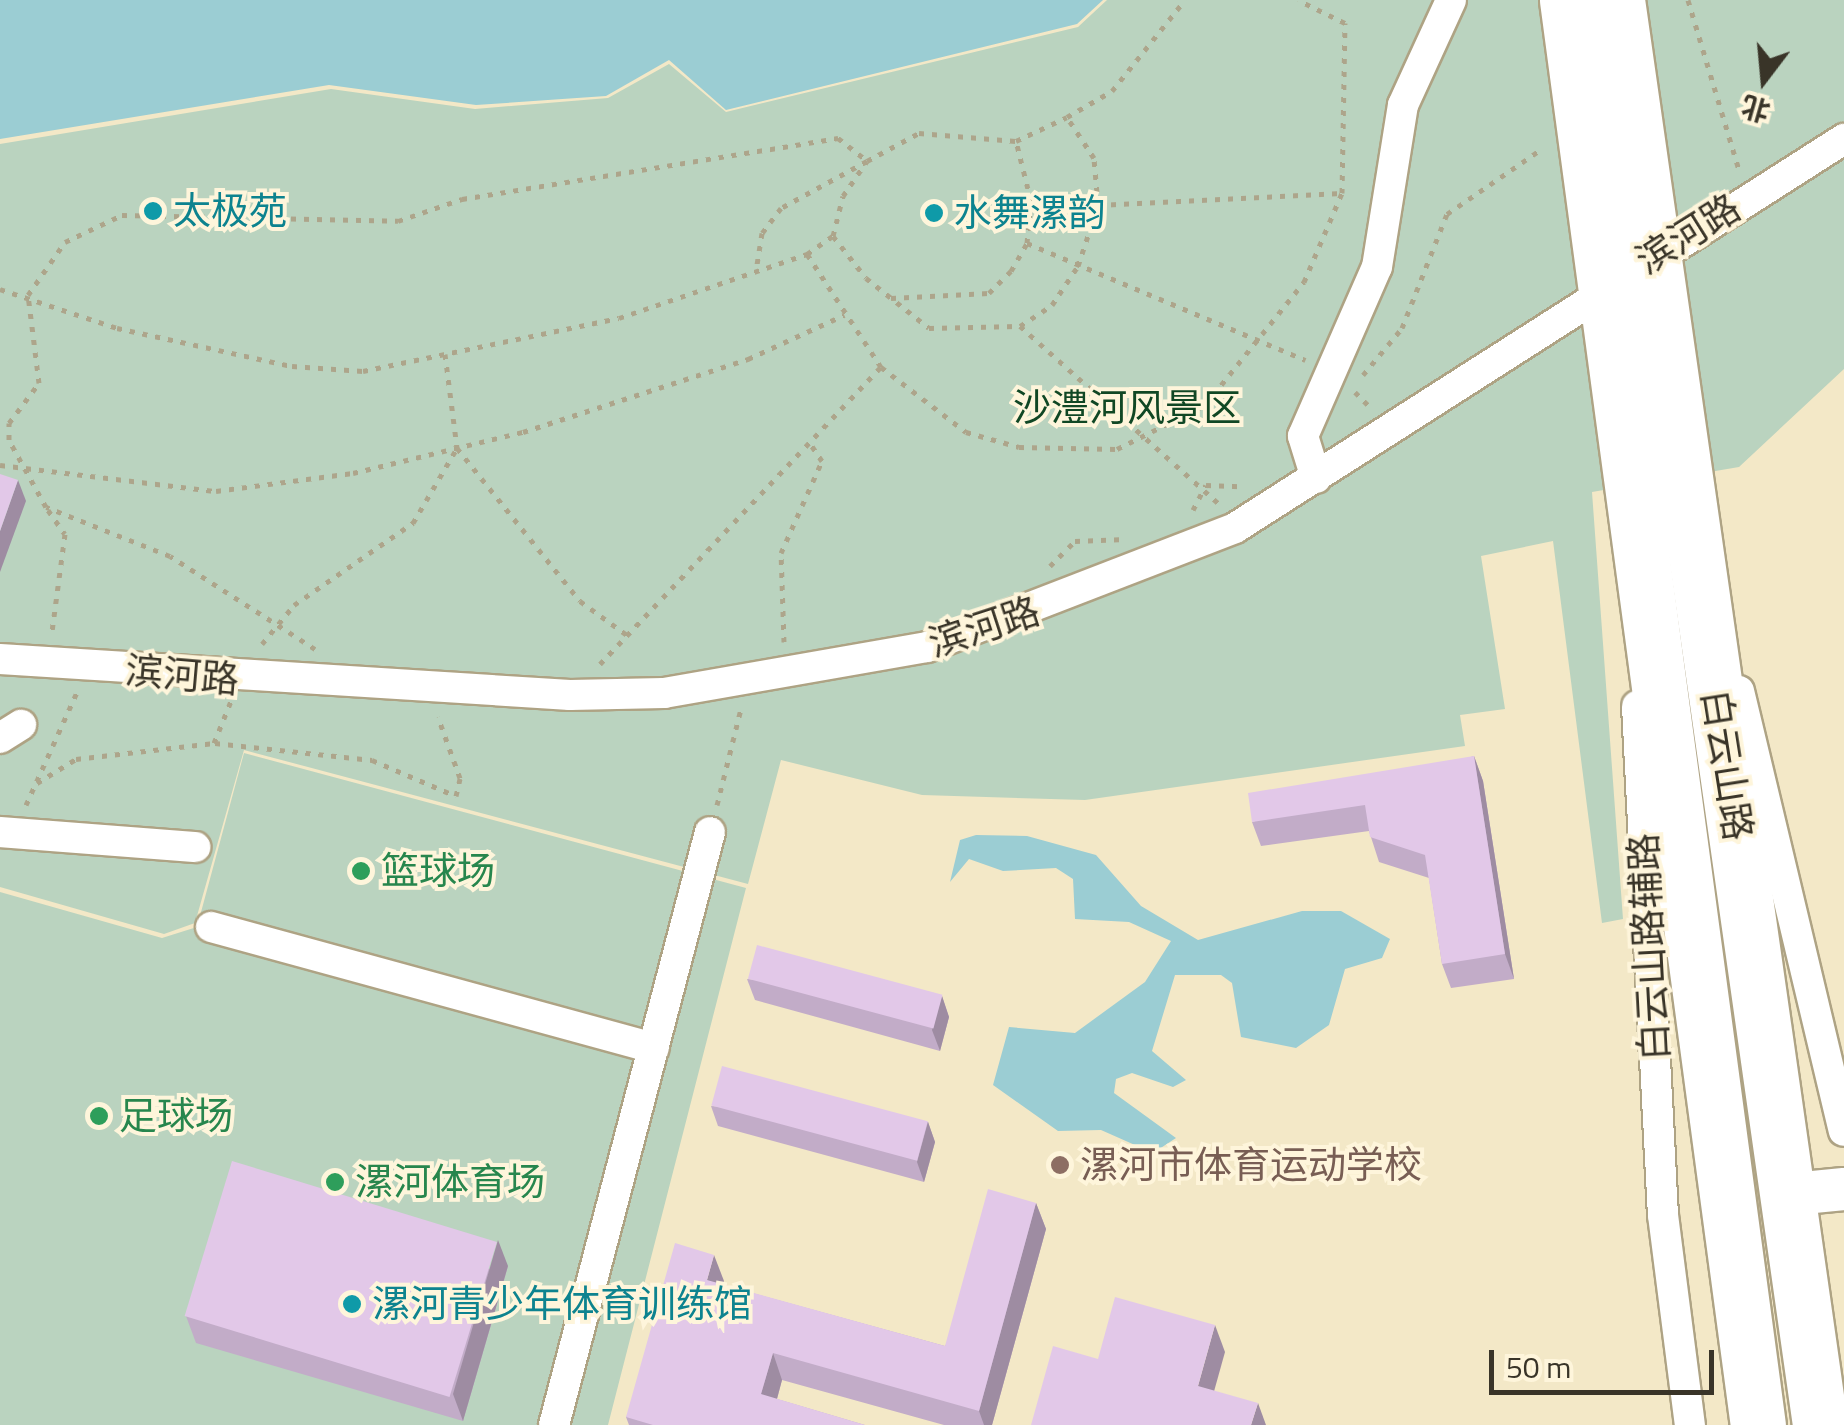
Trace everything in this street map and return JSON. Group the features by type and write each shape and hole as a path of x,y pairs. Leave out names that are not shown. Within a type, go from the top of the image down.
{"highway":[{"path":"1567,0 1607,108"},
{"path":"1607,108 1618,0"},
{"name":"白云山路","path":"1607,108 1651,256 1678,442 1819,1192 1820,1425"},
{"name":"白云山路","path":"1607,108 1601,288 1758,1425"}],"street":[{"path":"1316,478 1304,436 1377,268 1404,105 1450,0"},
{"name":"滨河路","path":"0,658 336,686 570,695 788,674 1018,617 1235,528 1651,256 1844,139"},
{"path":"1678,442 1844,1131"},
{"name":"白云山路辅路","path":"1625,468 1663,1215 1690,1425"},
{"path":"554,1425 710,832"},
{"path":"6,833 195,847"},
{"path":"211,928 654,1048"}],"path":[{"path":"756,270 762,233 781,208 919,133 1016,140 1067,117 1112,90 1185,0"},
{"path":"807,254 882,367 966,432 1019,447 1117,449 1205,405 1263,342 1304,282 1342,193 1345,23 1298,0"},
{"path":"1688,0 1746,197"},
{"path":"833,236 888,298 929,328 1020,326 1052,305 1078,266 1098,204 1094,158 1067,117"},
{"path":"41,662 65,572 65,534 8,440 9,422 39,383 28,294 64,242 122,215 398,221 462,198 730,151 838,138 867,161"},
{"path":"888,298 989,293 1028,243 1032,201 1016,140"},
{"path":"0,290 28,294 117,328 292,366 364,371 619,318 807,254 833,236 867,161"},
{"path":"1098,204 1342,193"},
{"path":"1028,243 1334,372 1389,425"},
{"path":"0,466 216,491 457,448 748,358 844,315"},
{"path":"1020,326 1141,437 1206,484 1235,528"},
{"path":"445,354 457,448 580,601 627,635"},
{"path":"570,695 882,367"},
{"path":"788,674 781,554 822,461 810,443"},
{"path":"46,508 170,556 321,653 336,686"},
{"path":"6,833 88,666"},
{"path":"710,832 748,680"},
{"path":"214,744 372,760 456,796 433,690"}],"green space":[{"name":"沙澧河风景区","path":"1107,0 1844,0 1844,369 1739,467 1592,492 1623,919 1602,923 1553,541 1481,556 1505,709 1460,715 1465,746 1085,800 922,795 781,760 748,884 244,750 195,923 164,934 0,887 0,144 331,89 475,109 608,98 669,64 726,112 1078,27"},
{"name":"漯河体育场","path":"244,753 746,888 608,1425 0,1425 0,892 162,938 197,927"}],"water":[{"path":"0,0 1103,0 1077,24 726,110 669,60 606,96 476,105 329,85 0,139"},
{"path":"976,835 1027,836 1096,855 1141,906 1198,940 1302,911 1341,911 1390,939 1382,958 1345,969 1329,1025 1296,1048 1241,1037 1232,983 1221,975 1175,975 1152,1051 1186,1080 1173,1087 1132,1073 1116,1079 1114,1093 1176,1138 1153,1153 1101,1130 1058,1131 993,1085 1009,1027 1075,1033 1145,982 1171,941 1129,922 1075,919 1073,879 1056,868 1003,871 969,859 950,882 960,840"}],"building":[{"path":"0,474 18,480 0,531"},
{"path":"1474,756 1505,954 1442,964 1425,855 1370,837 1365,805 1252,822 1248,793"},
{"path":"757,945 942,995 933,1029 748,979"},
{"path":"722,1066 928,1121 917,1161 711,1106"},
{"name":"漯河青少年体育训练馆","path":"232,1161 497,1242 450,1397 185,1316"},
{"path":"988,1189 1036,1203 979,1411 773,1353 761,1394 865,1425 653,1425 626,1417 675,1243 714,1255 707,1280 945,1346"},
{"path":"1115,1297 1215,1325 1198,1386 1258,1403 1251,1425 1031,1425 1053,1346 1098,1359"}],"place":[{"name":"太极苑","path":"153,211"},
{"name":"水舞漯韵","path":"934,213"},
{"name":"篮球场","path":"361,871"},
{"name":"足球场","path":"99,1116"},
{"name":"漯河市体育运动学校","path":"1060,1165"},
{"name":"漯河体育场","path":"335,1182"},
{"name":"漯河青少年体育训练馆","path":"352,1304"}]}
